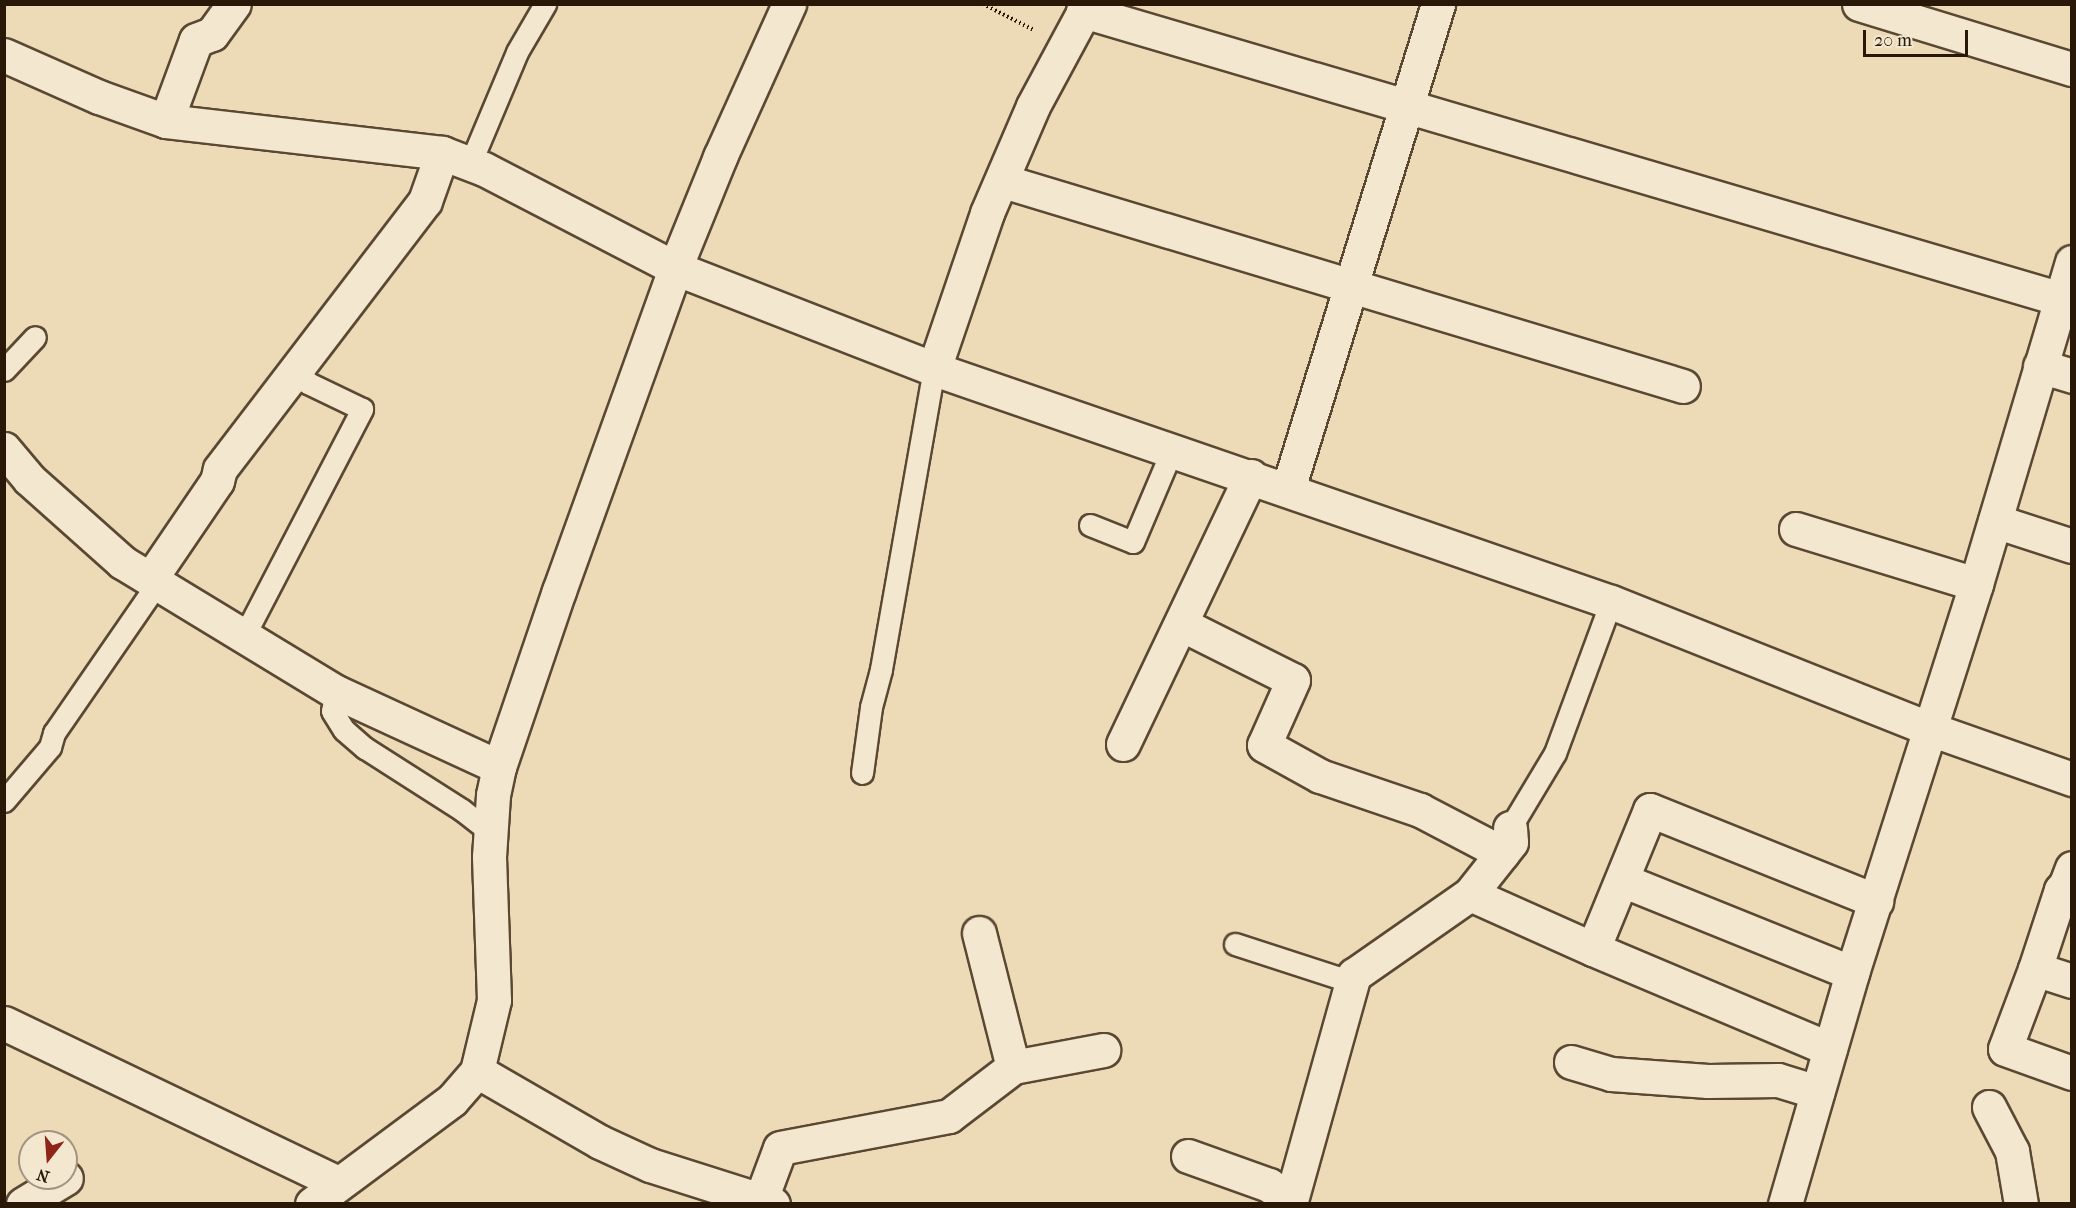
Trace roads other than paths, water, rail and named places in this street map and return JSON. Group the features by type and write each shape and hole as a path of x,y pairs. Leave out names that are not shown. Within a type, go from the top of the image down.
{"street":[{"path":"166,121 196,40 212,34 234,4"},
{"path":"312,1203 452,1100 477,1071 494,1000 491,833 493,795 499,767 559,591 675,268 729,136 789,4"},
{"path":"1287,489 1438,4"},
{"path":"1859,4 2072,69"},
{"path":"934,369 987,213 1003,182 1033,106 1086,8 1407,108 2061,299"},
{"path":"4,55 99,97 166,121 456,159 675,268 934,369 1251,476 1611,602 1930,729 2072,779"},
{"path":"154,580 217,481 220,469 456,159"},
{"path":"1003,182 1350,288 1683,386"},
{"path":"1785,1203 1852,973 1976,584 2072,262"},
{"path":"2040,366 2072,376"},
{"path":"4,449 29,479 122,562 336,692 499,767"},
{"path":"1124,744 1251,476"},
{"path":"1995,521 2072,546"},
{"path":"1796,529 1976,584"},
{"path":"1181,624 1293,680 1264,745 1320,776 1506,840 1470,894 1428,921 1354,975 1290,1202 1269,1185 1188,1156"},
{"path":"1593,950 1650,810 1876,901"},
{"path":"1622,880 1852,973"},
{"path":"2070,880 2061,890 2005,1049 2072,1073"},
{"path":"1470,894 1593,950 1830,1049"},
{"path":"979,933 1013,1067"},
{"path":"2035,969 2072,981"},
{"path":"4,1023 338,1183"},
{"path":"477,1071 600,1142 650,1165 767,1201 780,1148 949,1116 1013,1067 1103,1050"},
{"path":"1571,1062 1611,1074 1708,1081 1778,1080 1817,1092"},
{"path":"1989,1107 2012,1151 2021,1203"},
{"path":"23,1203 45,1190"}],"lane":[{"path":"456,159 545,4"},
{"path":"4,370 35,338"},
{"path":"244,636 362,409 308,383 295,368"},
{"path":"862,773 871,707 881,669 934,369"},
{"path":"1090,525 1133,542 1172,450"},
{"path":"4,801 50,747 54,733 154,580"},
{"path":"1506,840 1555,753 1611,602"},
{"path":"336,692 332,711 344,730 365,748 462,810 491,833"},
{"path":"1235,944 1352,982"}]}
